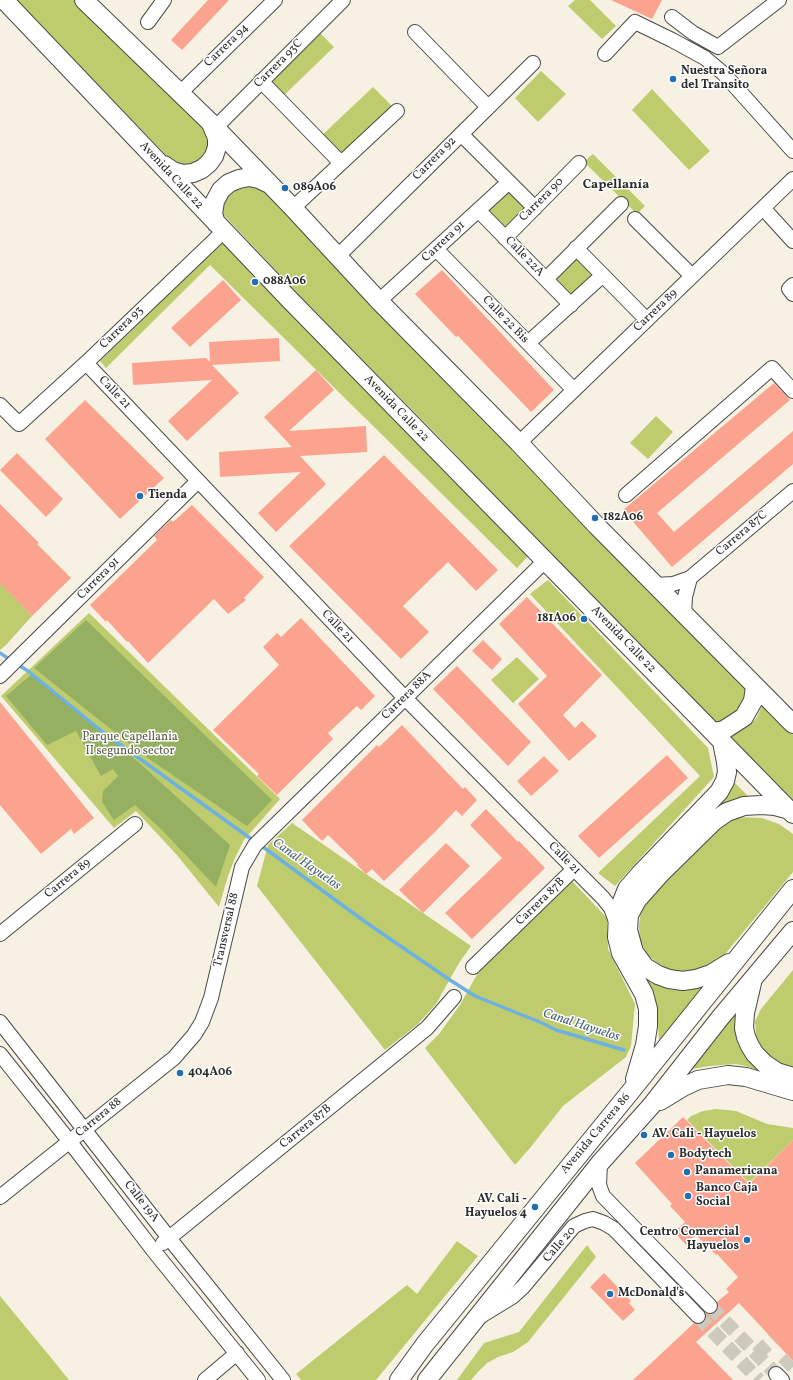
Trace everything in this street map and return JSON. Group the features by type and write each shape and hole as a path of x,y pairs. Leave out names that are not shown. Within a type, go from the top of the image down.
{"main road":[{"name":"Avenida Calle 22","path":"4,0 289,299 791,812"},
{"path":"84,0 212,125 293,208 379,301 793,724"},
{"path":"155,159 173,171 183,174 193,173 202,169 214,156 217,147 217,138 212,125"},
{"path":"220,227 213,214 215,201 221,190 229,183 238,179 249,177 259,179 268,184"},
{"path":"631,1091 645,1045 648,1026 648,1009 644,994 621,953 617,937 618,912 627,889 719,792 725,781 727,772 726,762 718,737 724,730 744,717 753,701 755,686"},
{"path":"738,957 722,968 696,979 683,981 669,979 658,975 645,967 634,952 628,930 629,915 637,900 661,873 714,821 727,812 744,806 761,805 775,806 791,812"},
{"name":"Avenida Carrera 86","path":"399,1380 425,1344 793,889"},
{"name":"Avenida Carrera 86","path":"427,1380 600,1163 651,1106 753,978 793,931"},
{"path":"753,978 745,1013 744,1028 746,1037 756,1054 765,1064 777,1072 793,1077"},
{"path":"651,1106 698,1080 728,1075 746,1077 793,1091"}],"street":[{"path":"148,22 164,0"},
{"name":"Carrera 94","path":"180,93 275,0"},
{"name":"Carrera 93C","path":"212,125 261,81 343,0"},
{"path":"672,17 693,33 718,47 779,0"},
{"path":"605,54 635,22 705,58 724,74 793,150"},
{"path":"415,32 488,107"},
{"name":"Carrera 92","path":"338,256 533,63"},
{"path":"261,81 341,163"},
{"path":"293,208 397,111"},
{"path":"461,134 535,208"},
{"name":"Carrera 90","path":"505,238 579,163"},
{"name":"Carrera 89","path":"519,444 793,179"},
{"name":"Carrera 91","path":"379,301 509,182"},
{"path":"546,279 620,204"},
{"path":"763,208 793,241"},
{"name":"Calle 22A","path":"478,210 571,305"},
{"path":"635,219 692,276"},
{"name":"Carrera 93","path":"0,405 20,424 86,364 220,227"},
{"path":"576,248 647,320"},
{"name":"Calle 22 Bis","path":"436,249 574,390"},
{"path":"528,344 603,275"},
{"path":"793,285 789,289 793,294"},
{"name":"Calle 21","path":"86,364 405,698 612,908 617,924"},
{"path":"626,496 772,368 793,391"},
{"name":"Carrera 91","path":"4,672 198,481"},
{"name":"Carrera 87C","path":"656,585 673,584 690,578 793,491"},
{"name":"Carrera 88A","path":"269,831 545,562"},
{"path":"684,614 685,597 690,578"},
{"name":"Carrera 89","path":"0,934 135,824"},
{"name":"Transversal 88","path":"194,1036 202,1022 211,998 242,867 256,845 269,831"},
{"name":"Carrera 87B","path":"472,967 574,869"},
{"name":"Calle 21","path":"592,887 602,891 618,893 627,889"},
{"name":"Carrera 87B","path":"153,1250 427,1028 454,997"},
{"name":"Calle 19A","path":"0,1022 169,1238 283,1380"},
{"name":"Carrera 88","path":"0,1197 174,1058 194,1036"},
{"name":"Calle 19A","path":"0,1054 153,1250 258,1380"},
{"path":"600,1163 599,1185 603,1196 645,1241 710,1306"},
{"name":"Calle 20","path":"474,1321 512,1297 533,1277 574,1226 593,1219 614,1229 698,1316"},
{"path":"205,1380 237,1353"}],"green space":[{"path":"16,0 77,0 206,130 212,140 207,161 182,167 166,155"},
{"path":"575,0 590,0 616,26 602,39 568,6"},
{"path":"315,28 334,47 279,100 261,81"},
{"path":"541,71 566,94 538,122 515,98"},
{"path":"373,87 397,111 341,163 318,139"},
{"path":"652,89 710,151 689,170 632,110"},
{"path":"593,154 645,206 637,214 584,162"},
{"path":"248,184 268,193 448,385 748,690 739,710 719,726 536,539 438,436 313,310 221,212 222,195"},
{"path":"508,185 529,207 505,233 482,211"},
{"path":"222,242 530,554 517,568 210,265 106,368 100,361"},
{"path":"577,252 600,276 571,302 548,279"},
{"path":"656,416 673,432 648,459 630,443"},
{"path":"548,580 708,748 714,777 615,886 598,873 700,776 530,594"},
{"path":"0,582 32,616 0,650"},
{"name":"Parque Capellania II segundo sector","path":"89,613 280,799 244,840 228,876 219,907 176,854 136,811 114,828 1,696"},
{"path":"86,620 272,800 247,826 142,754 34,668"},
{"path":"517,657 539,679 513,703 491,680"},
{"path":"31,675 127,752 230,845 216,887 161,829 135,805 114,820 102,802 103,791 118,776 113,769 101,776 76,731 47,745 6,696"},
{"path":"763,704 793,735 793,800 727,735 744,728 753,722"},
{"path":"731,779 750,798 711,812"},
{"path":"735,817 762,818 779,824 793,834 793,872 726,953 712,966 683,975 660,966 648,955 640,941 639,926 641,910 649,894 718,826"},
{"path":"292,823 471,946 459,963 436,1004 417,1025 385,1050 257,886 268,845"},
{"path":"572,881 607,918 608,949 635,1004 631,1046 626,1057 563,1106 515,1165 425,1048 439,1034 460,1005 480,969"},
{"path":"793,970 793,1070 779,1066 750,1037 756,1033 755,1021 761,1009"},
{"path":"645,976 704,985 659,1042 657,1010 654,994"},
{"path":"735,1012 737,1036 764,1073 746,1066 735,1064 692,1069"},
{"path":"716,1109 736,1111 767,1124 793,1128 793,1140 749,1183 687,1120 691,1116 703,1111"},
{"path":"457,1241 478,1256 376,1380 301,1380 296,1374 407,1285 417,1294"},
{"path":"587,1245 596,1257 528,1342 513,1352 498,1357 487,1363 471,1380 457,1380 484,1343 519,1332"},
{"path":"0,1296 48,1354 69,1380 0,1380"}],"building":[{"path":"208,0 229,0 182,50 171,40"},
{"path":"611,0 662,0 652,19"},
{"path":"442,270 554,390 531,412 458,336 456,337 415,294"},
{"path":"223,280 241,300 190,347 171,328"},
{"path":"279,338 280,361 212,365 239,393 187,441 168,421 212,380 133,385 132,363 206,358 210,362 209,342"},
{"path":"316,370 334,390 289,431 366,426 367,452 300,456 326,484 276,532 258,513 301,472 220,477 219,452 292,447 264,417"},
{"path":"774,383 790,400 657,513 674,532 793,431 793,464 672,567 623,510"},
{"path":"85,400 164,478 120,519 45,439"},
{"path":"17,453 63,499 46,517 0,470"},
{"path":"384,455 498,570 476,591 448,562 403,606 429,632 401,659 289,546"},
{"path":"0,504 71,578 32,616 0,583"},
{"path":"192,505 264,577 244,598 246,600 228,614 214,599 148,663 107,620 106,622 90,605 157,540 154,536 171,520 173,522"},
{"path":"527,597 602,675 563,715 575,728 582,721 597,736 569,761 518,704 547,676 499,624"},
{"path":"301,618 375,696 361,710 357,706 328,733 333,739 277,795 257,776 259,774 213,730 279,665 263,647 277,633 281,637"},
{"path":"483,640 502,659 492,670 472,651"},
{"path":"457,666 531,742 508,766 433,689"},
{"path":"0,702 94,818 74,834 71,829 41,854 0,805"},
{"path":"402,725 463,789 465,787 477,800 462,816 456,810 384,881 372,869 366,874 357,865 358,864 328,835 322,841 302,820 377,745 379,747"},
{"path":"667,755 688,778 599,858 578,836"},
{"path":"544,756 559,771 531,796 517,781"},
{"path":"486,809 545,868 472,939 445,913 502,858 470,825"},
{"path":"446,843 470,866 423,913 399,890"},
{"name":"Centro Comercial Hayuelos","path":"683,1117 749,1184 793,1140 793,1361 739,1303 696,1342 733,1380 633,1380 694,1323 700,1324 706,1319 706,1313 712,1314 716,1312 718,1308 717,1302 729,1292 726,1289 738,1277 717,1254 716,1255 696,1235 686,1245 674,1232 685,1222 670,1206 672,1204 635,1163"},
{"name":"McDonald's","path":"604,1273 631,1301 629,1303 635,1310 623,1321 590,1287"}],"waterway":[{"name":"Canal Hayuelos","path":"0,653 12,661"},
{"name":"Canal Hayuelos","path":"17,664 28,671 104,733 254,841"},
{"name":"Canal Hayuelos","path":"259,844 364,921 475,996 556,1030 624,1050"}],"tunnel":[{"path":"710,1306 776,1374 791,1359"},
{"path":"698,1316 759,1380"},
{"path":"757,1354 773,1339"}],"place":[{"name":"Nuestra Señora del Transito","path":"673,79"},
{"name":"089A06","path":"285,188"},
{"name":"088A06","path":"255,282"},
{"name":"Tienda","path":"140,496"},
{"name":"182A06","path":"595,518"},
{"name":"181A06","path":"584,619"},
{"name":"404A06","path":"180,1073"},
{"name":"AV. Cali - Hayuelos","path":"644,1135"},
{"name":"Bodytech","path":"671,1155"},
{"name":"Panamericana","path":"687,1172"},
{"name":"Banco Caja Social","path":"688,1196"},
{"name":"AV. Cali - Hayuelos 4","path":"535,1207"},
{"name":"Centro Comercial Hayuelos","path":"747,1240"},
{"name":"McDonald's","path":"610,1294"}],"district":[{"name":"Capellanía","path":"616,186"}]}
